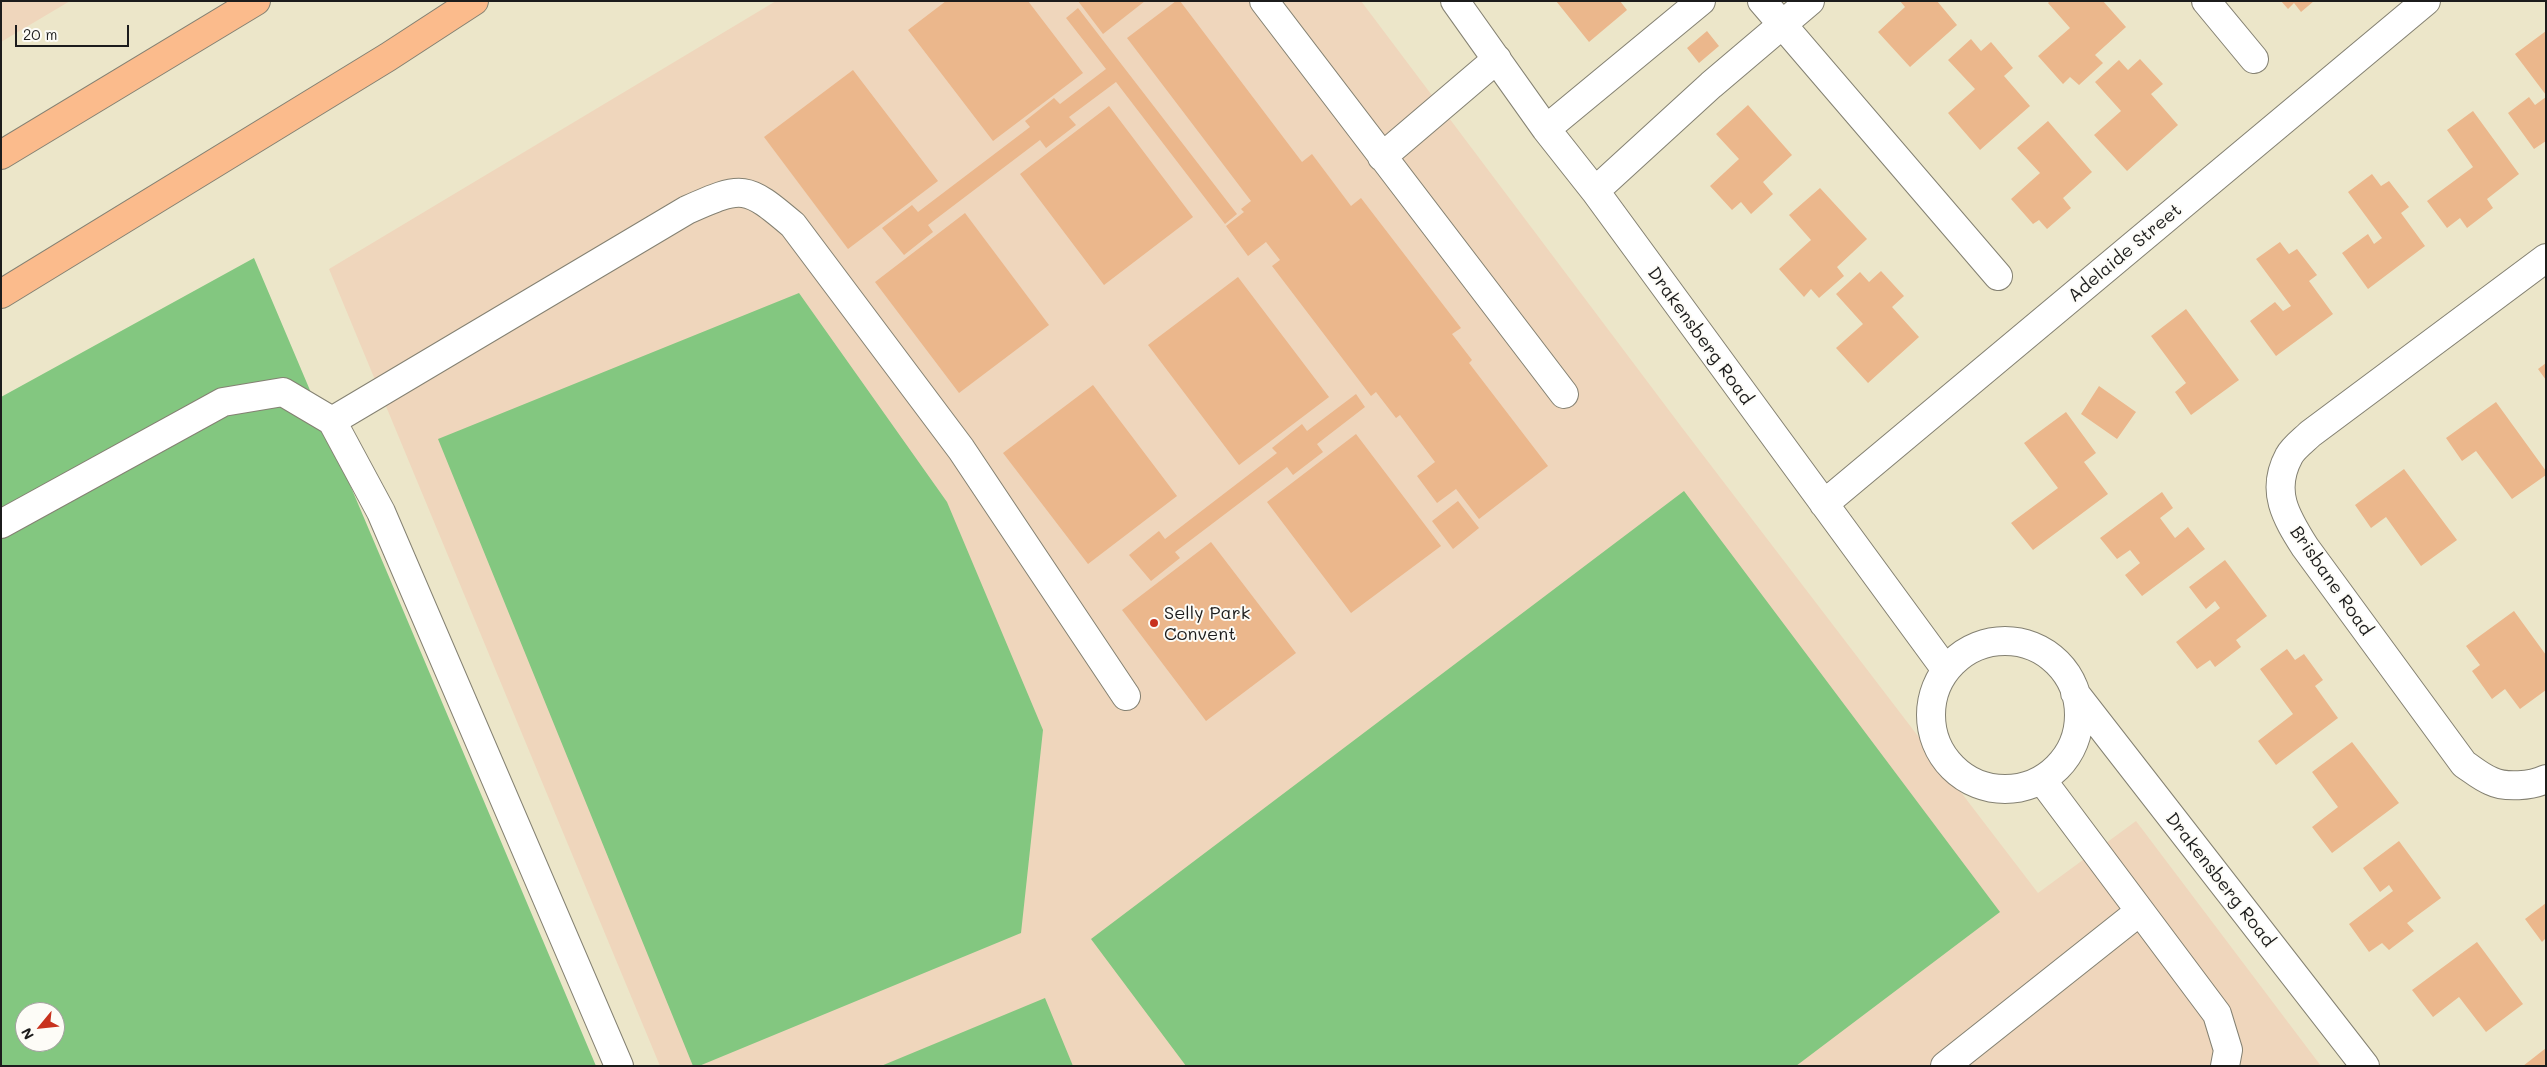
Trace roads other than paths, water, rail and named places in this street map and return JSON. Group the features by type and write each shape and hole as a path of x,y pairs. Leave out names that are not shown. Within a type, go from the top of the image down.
{"main road":[{"path":"1,155 256,1"},
{"path":"1,294 388,57 474,1"}],"street":[{"path":"1264,1 1564,394"},
{"name":"Drakensberg Road","path":"1455,1 1546,129 1595,191 1946,670"},
{"path":"1546,129 1701,1"},
{"path":"1762,1 1998,276"},
{"path":"1595,191 1711,85 1810,1"},
{"path":"2206,1 2254,59"},
{"name":"Adelaide Street","path":"1824,504 2426,1"},
{"path":"1382,157 1497,59"},
{"path":"332,420 687,210 724,194 740,191 761,198 793,224 961,450 1126,696"},
{"name":"Brisbane Road","path":"2546,258 2310,434 2289,455 2282,474 2281,495 2286,517 2304,547 2464,764 2492,782 2518,785 2546,779"},
{"path":"1,524 223,402 283,392 332,420 381,512 619,1066"},
{"path":"2007,641 2029,645 2049,656 2065,673 2076,693 2079,716 2074,741 2062,764 2042,780 2021,788 1998,790 1977,784 1957,772 1942,755 1933,734 1931,712 1935,689 1946,670 1963,654 1984,644 2007,641"},
{"name":"Drakensberg Road","path":"2076,693 2365,1066"},
{"path":"2042,780 2217,1014 2228,1050 2226,1066"},
{"path":"1945,1066 2139,912"}],"place":[{"name":"Selly Park Convent","path":"1154,623"}]}
